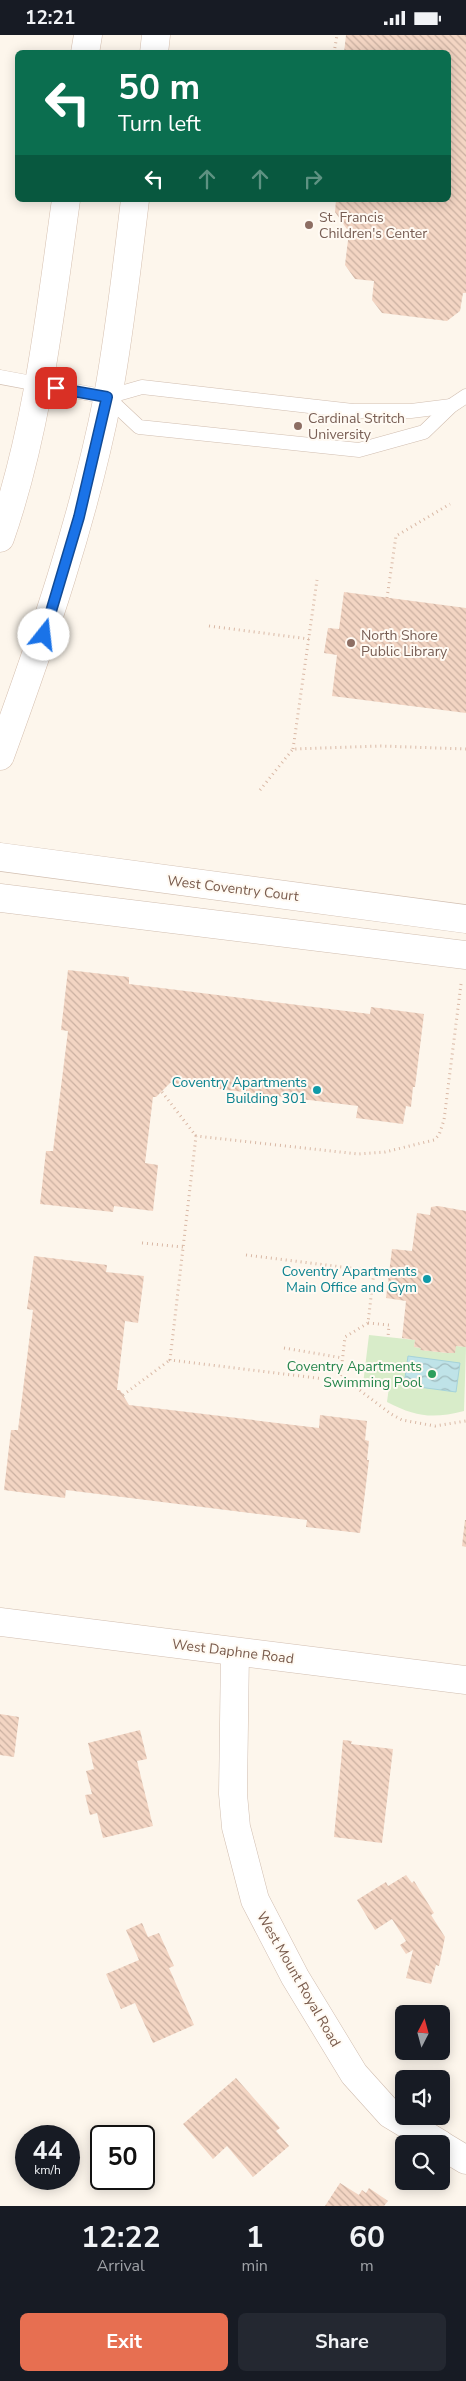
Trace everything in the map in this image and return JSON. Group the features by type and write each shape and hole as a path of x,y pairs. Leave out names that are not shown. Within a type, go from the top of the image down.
{"street":[{"path":"86,50 88,35"},
{"path":"154,50 156,35"},
{"path":"0,538 24,453 39,385 66,202"},
{"path":"0,756 44,635 79,517 107,397 135,202"},
{"name":"West Coventry Court","path":"0,857 466,919"},
{"path":"0,898 466,955"},
{"name":"West Daphne Road","path":"0,1622 466,1680"},
{"name":"West Mount Royal Road","path":"235,1652 233,1793 236,1827 255,1900 296,1977 354,2074 390,2114 426,2135"},
{"name":"West Mount Royal Road","path":"450,2149 466,2159"}],"lane":[{"path":"0,377 107,397 142,387 353,411 411,411 451,406"},
{"path":"107,397 139,427 358,450 424,432 451,406 466,396"}],"path":[{"path":"334,50 336,35"},
{"path":"387,598 396,536 450,504"},
{"path":"260,790 294,749 317,580"},
{"path":"209,626 309,639"},
{"path":"294,749 381,746 466,749"},
{"path":"196,1136 358,1154 385,1151 434,1140 439,1135 444,1120 461,984"},
{"path":"162,1092 196,1136 170,1360"},
{"path":"142,1243 183,1247"},
{"path":"246,1255 388,1273"},
{"path":"368,1323 374,1271"},
{"path":"340,1381 346,1337 368,1323 390,1325 388,1337"},
{"path":"284,1348 343,1358"},
{"path":"123,1395 170,1360 349,1382 390,1414 407,1421 435,1426 466,1421"}],"green space":[{"path":"369,1335 415,1340 414,1347 421,1348 421,1350 447,1353 456,1346 466,1347 464,1411 434,1416 416,1414 387,1402 389,1387 363,1384"}],"water":[{"name":"Coventry Apartments Swimming Pool","path":"408,1356 460,1363 456,1392 404,1385"}],"building":[{"path":"346,35 466,35 466,293 463,293 460,311 447,321 382,313 372,300 374,281 355,279 345,265 349,232 335,212 336,202 451,202 451,50 344,50"},
{"path":"344,592 466,608 466,713 332,696 337,655 324,653 328,628 339,629"},
{"name":"Coventry Apartments Building 301","path":"68,970 129,977 129,984 370,1014 371,1007 424,1014 411,1107 406,1106 403,1124 356,1118 358,1106 170,1083 156,1097 153,1097 145,1163 158,1165 153,1211 114,1206 113,1212 40,1204 46,1151 53,1151 68,1031 61,1030"},
{"name":"Coventry Apartments Main Office and Gym","path":"438,1206 466,1211 466,1347 456,1346 455,1353 420,1350 421,1348 414,1347 415,1340 402,1338 406,1301 386,1298 392,1249 412,1251 417,1213 430,1215 431,1207"},
{"path":"34,1256 107,1265 106,1272 144,1276 138,1323 125,1321 117,1390 120,1390 129,1405 319,1428 320,1415 367,1421 365,1440 369,1441 367,1460 369,1460 360,1533 306,1527 307,1520 66,1490 65,1498 4,1490 11,1430 18,1430 33,1310 27,1309"},
{"path":"466,1520 466,1547 462,1546"},
{"path":"0,1714 19,1717 14,1757 0,1755"},
{"path":"140,1730 147,1759 137,1761 153,1826 103,1838 97,1813 90,1815 85,1795 92,1794 86,1771 94,1769 88,1743"},
{"path":"343,1740 352,1741 351,1744 393,1749 382,1843 334,1837"},
{"path":"406,1875 412,1883 414,1881 434,1913 431,1915 445,1937 439,1966 436,1965 431,1984 406,1978 413,1950 406,1954 400,1945 406,1941 392,1919 375,1930 357,1900 386,1882 388,1886"},
{"path":"142,1923 148,1937 159,1933 174,1966 169,1968 194,2025 153,2043 135,2003 121,2009 106,1974 139,1960 126,1930"},
{"path":"236,2078 280,2128 276,2131 289,2146 253,2177 227,2146 213,2159 183,2124"},
{"path":"340,2183 359,2195 362,2190 366,2193 369,2188 388,2201 384,2206 325,2206"}],"place":[{"name":"St. Francis Children's Center","path":"309,225"},
{"name":"Cardinal Stritch University","path":"298,426"},
{"name":"North Shore Public Library","path":"351,643"},
{"name":"Coventry Apartments Building 301","path":"317,1090"},
{"name":"Coventry Apartments Main Office and Gym","path":"427,1279"},
{"name":"Coventry Apartments Swimming Pool","path":"432,1374"}],"route":[{"path":"44,635 79,517 107,397 56,388"}]}
